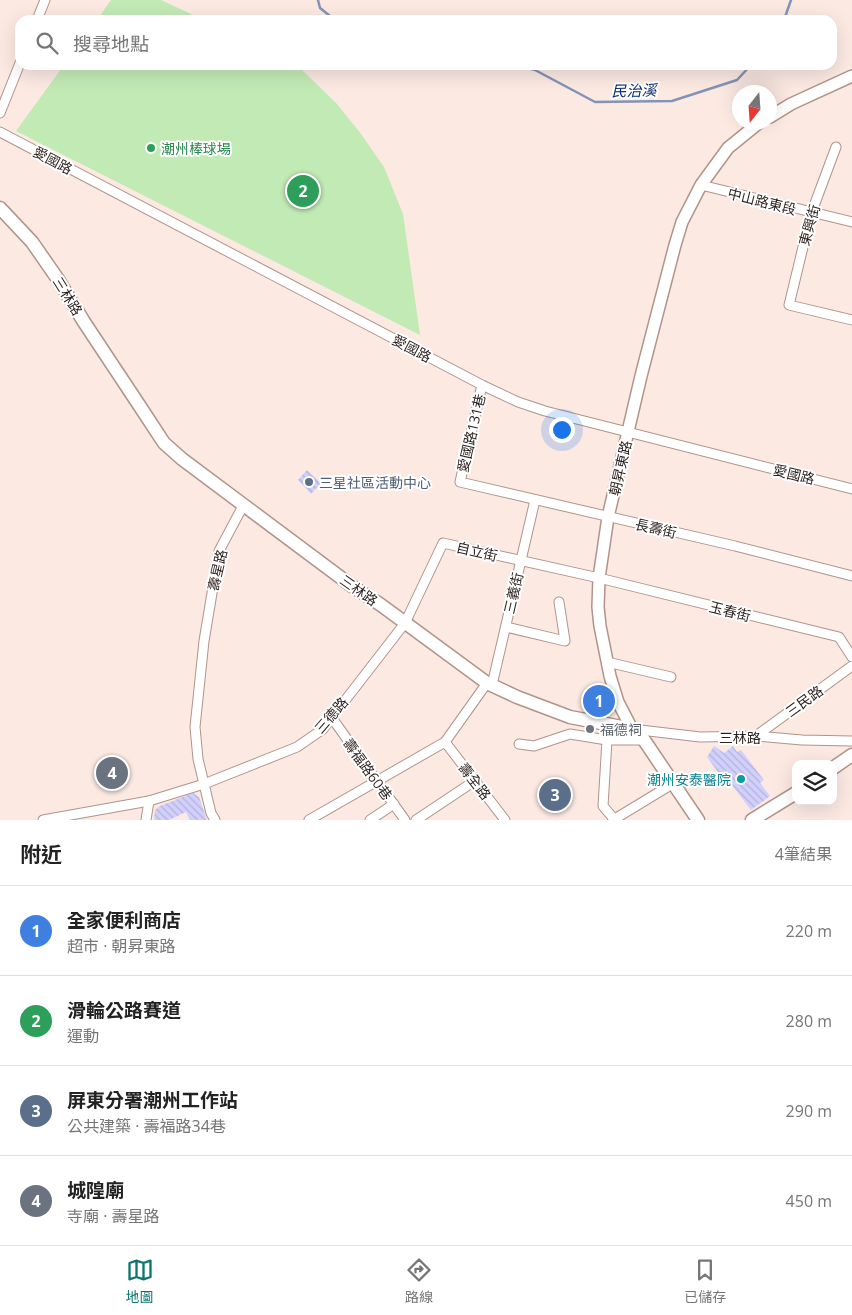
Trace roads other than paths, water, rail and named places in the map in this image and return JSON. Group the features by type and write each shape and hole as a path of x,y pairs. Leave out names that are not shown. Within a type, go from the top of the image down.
{"main road":[{"name":"三林路","path":"0,208 32,242 57,278 120,379 164,443 188,465 489,684 570,717 632,729"},
{"name":"朝昇東路","path":"632,729 644,740 698,820"},
{"path":"837,765 852,755"},
{"path":"752,820 792,795"}],"street":[{"path":"39,15 45,0"},
{"path":"0,113 17,70"},
{"path":"777,112 790,104 852,76"},
{"name":"朝昇東路","path":"632,729 618,702 607,662 599,616 599,578 608,517 674,245 682,222 701,185 728,148 750,130"},
{"name":"愛國路","path":"0,132 482,385 518,402 628,433 852,489"},
{"name":"東興街","path":"836,147 811,214 789,304 852,320"},
{"name":"中山路東段","path":"701,185 811,214 852,222"},
{"name":"愛國路131巷","path":"460,482 482,385"},
{"name":"長壽街","path":"460,482 735,546 852,576"},
{"name":"三義街","path":"489,684 506,627 535,500"},
{"name":"壽星路","path":"204,784 198,759 195,727 204,641 219,551 244,504"},
{"name":"自立街","path":"443,543 599,578"},
{"name":"三德路","path":"204,784 297,747 323,729 405,623 443,543"},
{"name":"玉春街","path":"599,578 839,637 852,657"},
{"path":"506,627 564,642 559,602"},
{"path":"607,662 671,677"},
{"name":"三民路","path":"756,736 852,666"},
{"path":"309,820 445,742 489,684"},
{"path":"570,717 570,734"},
{"name":"壽福路60巷","path":"332,718 405,820"},
{"name":"三林路","path":"632,729 700,737 756,736 802,740 852,741"},
{"path":"519,744 534,746 570,734 607,740 644,740"},
{"path":"607,740 603,806 613,820 674,783"},
{"name":"壽全路","path":"445,742 505,820"},
{"path":"416,820 476,780"},
{"path":"43,820 149,801 204,784 211,813 215,820"},
{"path":"146,820 149,801"},
{"path":"370,820 394,804"}],"waterway":[{"name":"民治溪","path":"318,0 320,8 329,15"},
{"name":"民治溪","path":"786,15 791,0"},
{"name":"民治溪","path":"535,70 595,102 672,101 737,80 746,70"}],"place":[{"name":"潮州棒球場","path":"151,148"},
{"name":"滑輪公路賽道","path":"303,191"},
{"name":"三星社區活動中心","path":"309,482"},
{"name":"全家便利商店","path":"599,701"},
{"name":"福德祠","path":"590,729"},
{"name":"城隍廟","path":"112,773"},
{"name":"潮州安泰醫院","path":"741,779"},
{"name":"屏東分署潮州工作站","path":"555,795"}]}
